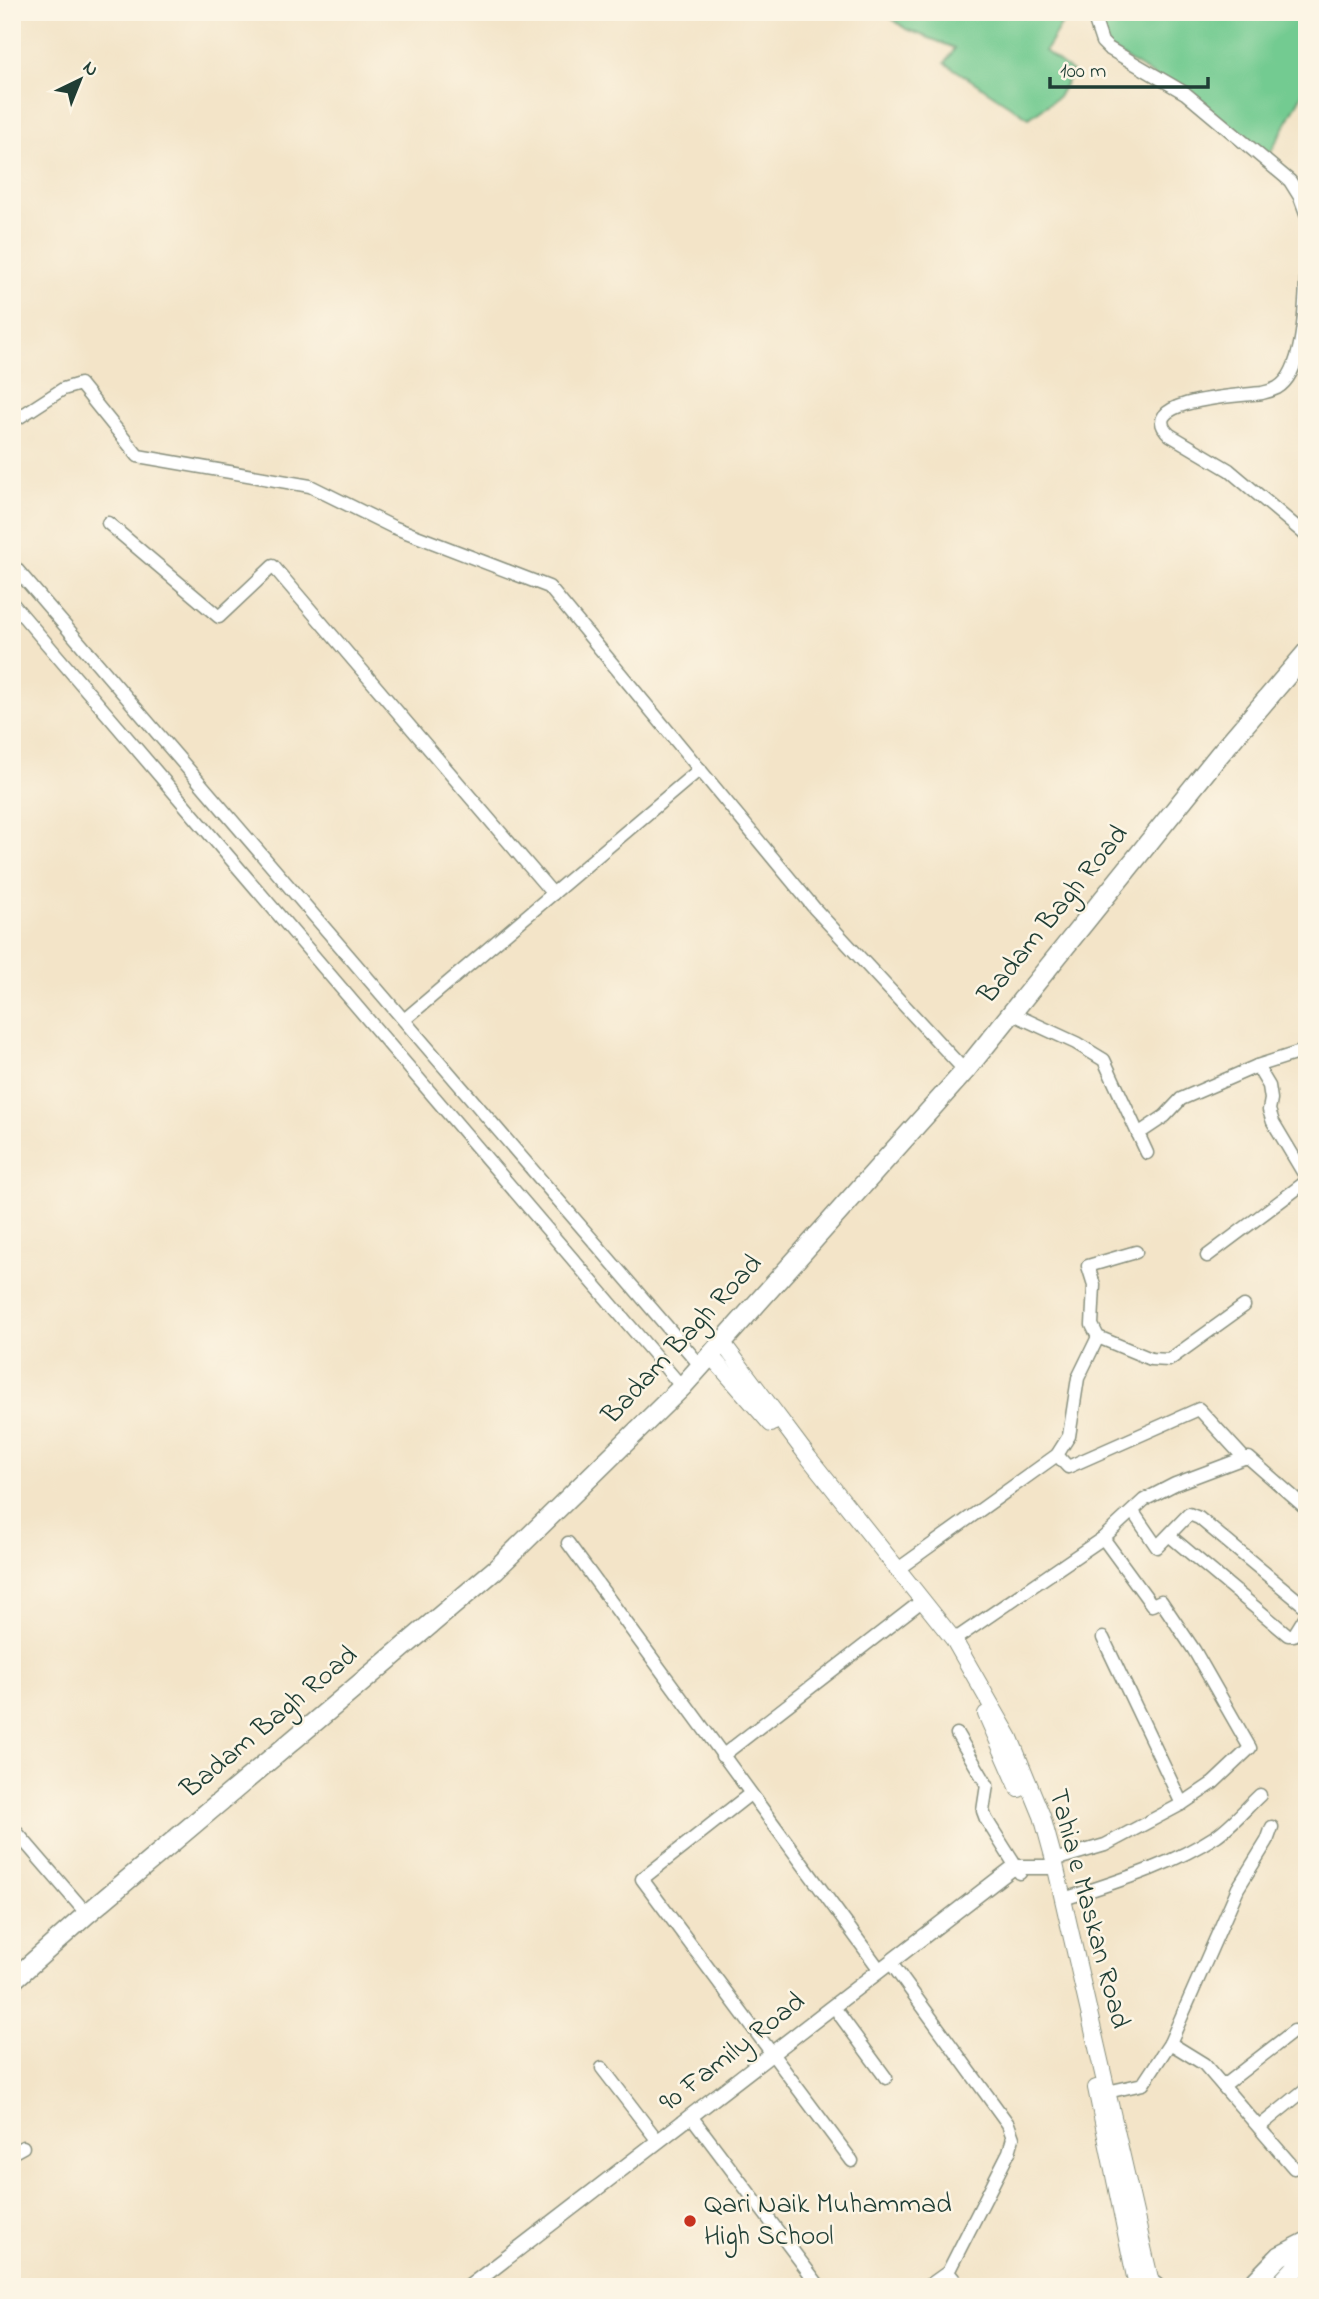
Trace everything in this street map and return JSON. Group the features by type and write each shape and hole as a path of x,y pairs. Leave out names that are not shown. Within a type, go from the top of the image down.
{"main road":[{"name":"Badam Bagh Road","path":"12,1981 87,1914 496,1569 682,1387 965,1071 1251,716 1307,652"},
{"name":"Tahia e Maskan Road","path":"711,1354 809,1458 898,1569 948,1645 980,1701 1029,1812 1037,1867 1054,1891 1149,2286"},
{"name":"Tahia e Maskan Road","path":"711,1354 919,1603 954,1640 1010,1738 1042,1816 1037,1867 1064,1899 1149,2286"},
{"path":"1250,2287 1280,2256 1307,2242"},
{"path":"1278,2287 1307,2256"}],"street":[{"path":"1092,12 1098,31 1108,48 1185,93 1290,181 1307,216"},
{"path":"1307,261 1298,351 1292,371 1285,381 1262,393 1198,399 1178,406 1166,415 1163,423 1164,429 1170,435 1229,470 1307,536"},
{"path":"12,422 63,389 80,384 138,457 310,486 393,527 549,587 815,909 965,1071"},
{"path":"108,523 219,617 273,566 552,894"},
{"path":"12,564 404,1020 711,1354"},
{"path":"12,603 682,1387"},
{"path":"404,1020 700,769"},
{"path":"1011,1013 1076,1043 1104,1060 1147,1153"},
{"path":"1138,1134 1165,1116 1181,1099 1257,1066 1307,1050"},
{"path":"1207,1256 1307,1180 1273,1122 1269,1110 1269,1086 1257,1066"},
{"path":"1136,1252 1088,1266 1094,1285 1092,1325 1098,1337 1151,1359 1169,1360 1244,1306"},
{"path":"898,1569 1057,1455 1069,1436 1078,1378 1098,1337"},
{"path":"1057,1455 1068,1467 1199,1409 1244,1458"},
{"path":"954,1640 1102,1538 1144,1500 1244,1458 1249,1458 1307,1509"},
{"path":"1133,1512 1157,1547 1189,1514 1199,1518 1307,1608"},
{"path":"1170,1536 1288,1635 1294,1635 1307,1615"},
{"path":"957,1734 987,1785 983,1811 986,1819 1037,1867 1105,1845 1182,1804 1213,1783 1250,1748 1194,1650 1161,1601 1152,1605 1102,1538"},
{"path":"568,1543 750,1794 1009,2124 1013,2138 1009,2152 948,2272 927,2287"},
{"path":"722,1756 919,1603"},
{"path":"1103,1638 1182,1804"},
{"path":"750,1794 642,1879 852,2161"},
{"path":"1064,1899 1178,1857 1217,1835 1260,1795"},
{"path":"12,1827 87,1914"},
{"path":"1107,2092 1143,2084 1170,2043 1238,1888 1267,1841 1272,1827"},
{"name":"90 Family Road","path":"485,2287 1010,1870 1037,1867"},
{"name":"90 Family Road","path":"776,2058 839,2014 889,1968"},
{"path":"839,2014 886,2078"},
{"path":"1223,2086 1294,2031"},
{"path":"1170,2043 1204,2064 1294,2168"},
{"path":"602,2068 659,2141"},
{"path":"1259,2127 1307,2088"},
{"path":"694,2120 820,2287"},
{"name":"90 Family Road","path":"469,2287 659,2141 694,2120"},
{"path":"948,2272 960,2287"}],"green space":[{"path":"883,12 1069,12 1045,51 1072,72 1058,97 1029,118 945,63 955,48 906,29"},
{"path":"1091,12 1307,12 1307,85 1265,163 1172,87 1096,40"}],"place":[{"name":"Qari Naik Muhammad High School","path":"690,2221"}]}
